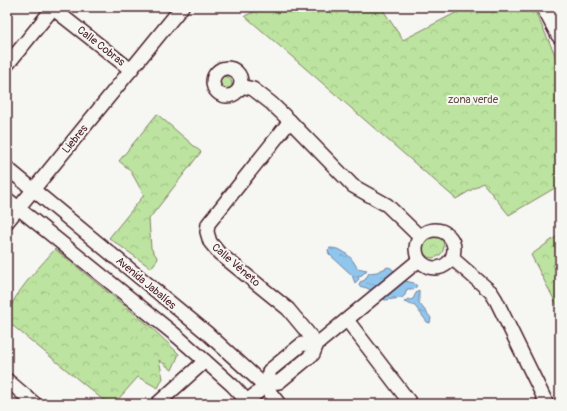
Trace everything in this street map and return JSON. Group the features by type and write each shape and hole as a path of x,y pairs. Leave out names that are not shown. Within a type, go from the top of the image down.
{"main road":[{"path":"545,7 560,35"}],"street":[{"name":"Calle Cobras","path":"53,7 131,70"},
{"path":"7,65 53,7"},
{"name":"Liebres","path":"7,222 182,7"},
{"path":"241,86 253,89 290,121 353,186 387,205 420,237"},
{"name":"Calle Véneto","path":"290,121 208,224 207,232 210,242 220,254 288,309 316,344"},
{"name":"Avenida Jabalíes","path":"7,168 212,337 267,385 279,404"},
{"name":"Avenida Jabalíes","path":"7,199 178,337 249,402"},
{"path":"431,230 443,232 452,240 454,252 452,258 442,267 430,268 424,265 419,260 416,251 420,237 431,230"},
{"path":"452,258 491,292 547,404"},
{"path":"249,402 267,385 279,382 285,377 312,354 316,344 419,260"},
{"path":"178,337 191,320"},
{"path":"347,320 410,404"},
{"path":"157,404 205,361"},
{"path":"7,380 35,404"}],"green space":[{"name":"zona verde","path":"263,7 381,7 403,40 467,7 533,7 560,65 560,185 509,215 483,183 456,199 245,16"},
{"path":"224,76 231,81 232,84 227,91 224,92 217,87 216,84 221,77"},
{"path":"157,114 201,152 149,219 151,248 158,259 151,268 109,238 144,195 130,170 119,161"},
{"path":"432,234 440,238 444,246 440,254 432,258 424,254 420,246 424,238"},
{"path":"560,234 560,311 531,255"},
{"path":"55,249 152,328 179,354 172,370 159,360 163,378 158,388 138,377 114,404 108,404 7,321 8,312 18,293"}],"water":[{"path":"330,248 343,251 350,257 357,268 367,270 362,275 358,276 359,279 355,283 352,275 329,254 328,250"},
{"path":"388,267 405,281 414,283 417,286 414,289 407,289 402,298 385,300 367,288 359,286 360,282 365,280 369,273 377,272"},
{"path":"419,290 419,303 431,318 430,323 427,322 415,306 404,302 408,299 413,299"}]}
